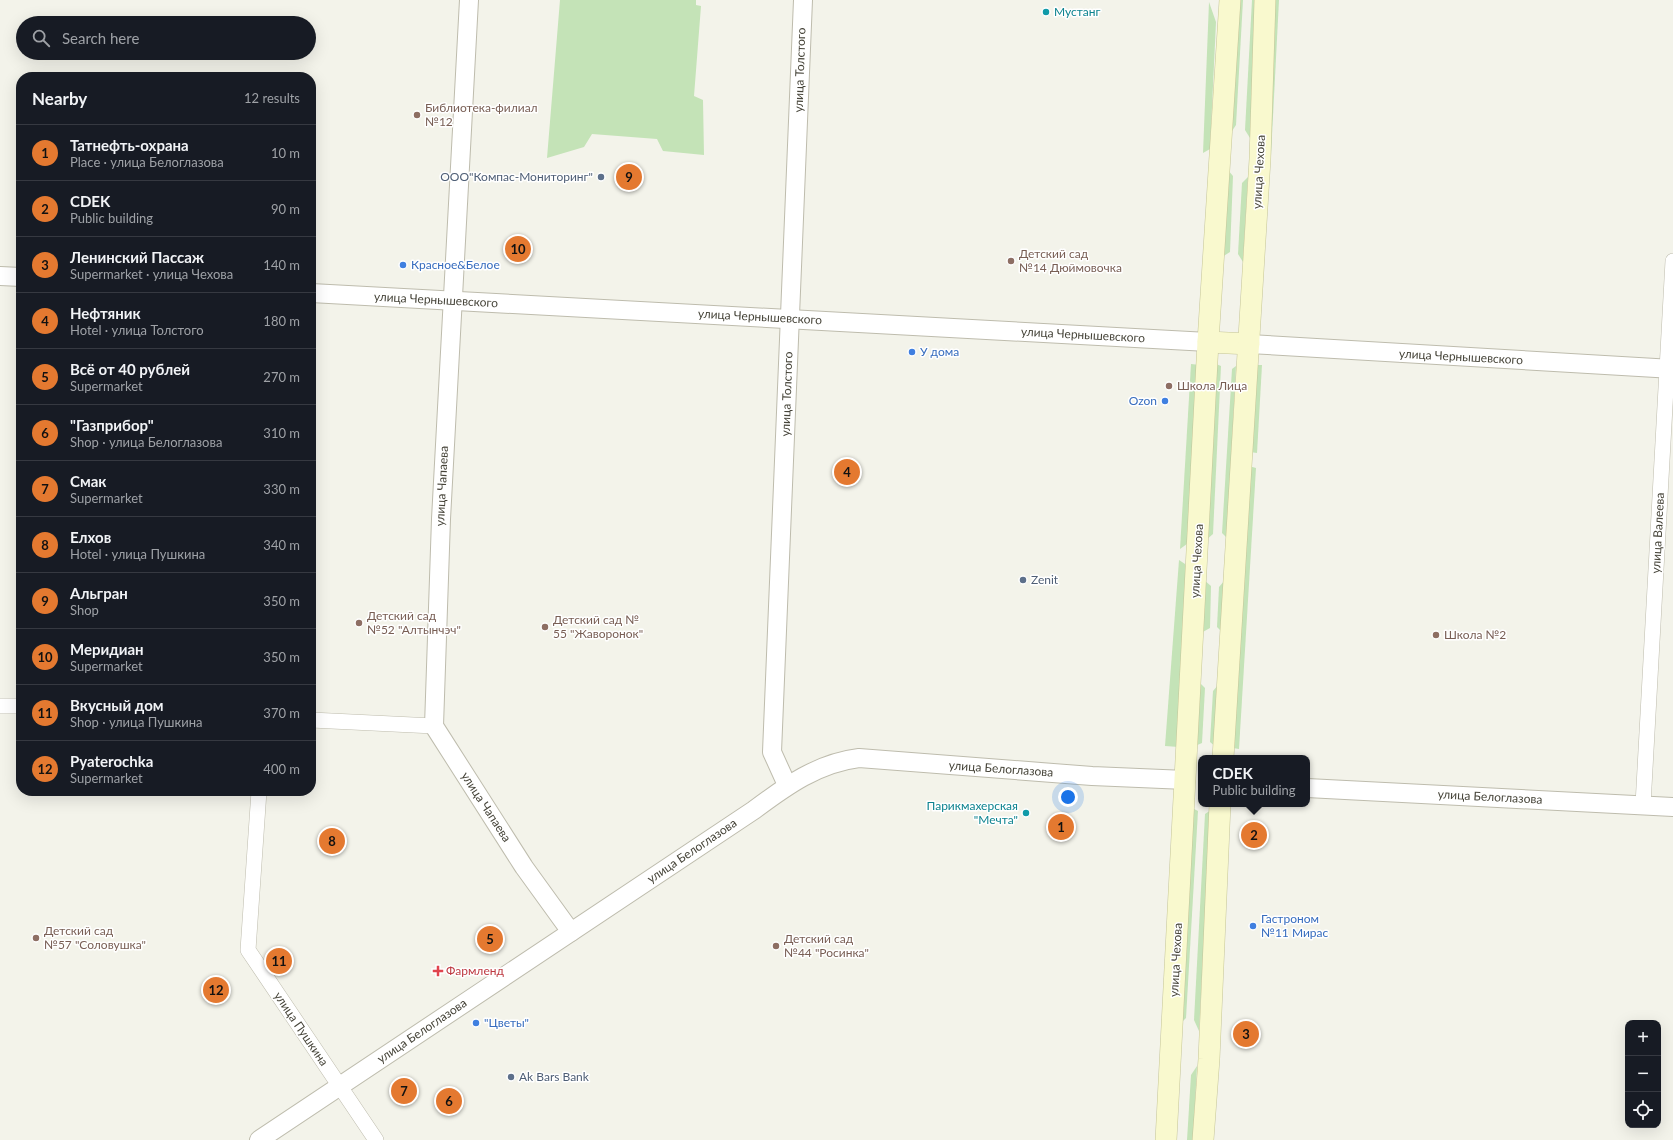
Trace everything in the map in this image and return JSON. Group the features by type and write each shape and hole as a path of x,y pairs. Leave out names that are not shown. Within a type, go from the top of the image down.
{"main road":[{"name":"улица Чехова","path":"1166,1140 1193,781 1208,342 1230,0"},
{"name":"улица Чехова","path":"1223,755 1260,158 1265,0"},
{"path":"1208,342 1249,344"},
{"path":"1203,1140 1209,1059 1220,807"}],"street":[{"name":"улица Чапаева","path":"468,0 440,519 434,726 524,867 571,932"},
{"name":"улица Толстого","path":"787,785 772,752 803,0"},
{"name":"улица Валеева","path":"1643,805 1670,369 1673,261"},
{"path":"0,276 16,277"},
{"name":"улица Чернышевского","path":"316,293 1208,342"},
{"name":"улица Чернышевского","path":"1249,344 1670,369"},
{"path":"0,706 16,706"},
{"path":"316,720 434,726"},
{"name":"улица Белоглазова","path":"259,1140 754,810 787,785 828,765 858,758 1092,776 1193,781"},
{"name":"улица Белоглазова","path":"1310,788 1673,807"},
{"name":"улица Пушкина","path":"259,796 248,950 376,1140"}],"green space":[{"path":"560,0 696,0 696,5 701,6 694,96 703,100 704,155 663,151 657,139 592,134 584,147 547,158"},
{"path":"1236,0 1243,0 1236,125 1230,134"},
{"path":"1252,0 1255,0 1250,138 1245,130"},
{"path":"1272,0 1279,0 1271,155 1264,155"},
{"path":"1209,2 1216,22 1210,149 1203,153"},
{"path":"1227,169 1233,176 1230,252 1222,257"},
{"path":"1248,177 1243,262 1238,254 1242,183"},
{"path":"1191,364 1200,365 1191,541 1180,549"},
{"path":"1216,364 1221,366 1213,534 1206,540"},
{"path":"1255,365 1262,365 1257,453 1250,452"},
{"path":"1236,366 1227,538 1222,533 1232,369"},
{"path":"1249,466 1256,468 1239,749 1233,748"},
{"path":"1179,560 1185,564 1189,572 1179,747 1165,746"},
{"path":"1204,580 1211,586 1210,628 1201,633"},
{"path":"1225,580 1222,632 1217,627 1219,587"},
{"path":"1199,682 1205,688 1202,743 1195,746"},
{"path":"1219,684 1216,747 1210,742 1213,691"},
{"path":"1192,808 1198,811 1186,1018 1179,1025"},
{"path":"1211,810 1199,1031 1194,1020 1205,814"},
{"path":"1197,1066 1193,1140 1187,1140 1191,1075"}],"place":[{"name":"Мустанг","path":"1046,12"},
{"name":"Библиотека-филиал №12","path":"417,115"},
{"name":"ООО\"Компас-Мониторинг\"","path":"601,177"},
{"name":"Альгран","path":"629,177"},
{"name":"Меридиан","path":"518,249"},
{"name":"Детский сад №14 Дюймовочка","path":"1011,261"},
{"name":"Красное&Белое","path":"403,265"},
{"name":"У дома","path":"912,352"},
{"name":"Школа Лица","path":"1169,386"},
{"name":"Ozon","path":"1165,401"},
{"name":"Нефтяник","path":"847,472"},
{"name":"Zenit","path":"1023,580"},
{"name":"Детский сад №52 \"Алтынчэч\"","path":"359,623"},
{"name":"Детский сад № 55 \"Жаворонок\"","path":"545,627"},
{"name":"Школа №2","path":"1436,635"},
{"name":"Парикмахерская \"Мечта\"","path":"1026,813"},
{"name":"Татнефть-охрана","path":"1061,827"},
{"name":"CDEK","path":"1254,835"},
{"name":"Елхов","path":"332,841"},
{"name":"Гастроном №11 Мирас","path":"1253,926"},
{"name":"Детский сад №57 \"Соловушка\"","path":"36,938"},
{"name":"Всё от 40 рублей","path":"490,939"},
{"name":"Детский сад №44 \"Росинка\"","path":"776,946"},
{"name":"Вкусный дом","path":"279,961"},
{"name":"Фармленд","path":"438,971"},
{"name":"Pyaterochka","path":"216,990"},
{"name":"\"Цветы\"","path":"476,1023"},
{"name":"Ленинский Пассаж","path":"1246,1034"},
{"name":"Ak Bars Bank","path":"511,1077"},
{"name":"Смак","path":"404,1091"},
{"name":"\"Газприбор\"","path":"449,1101"}]}
